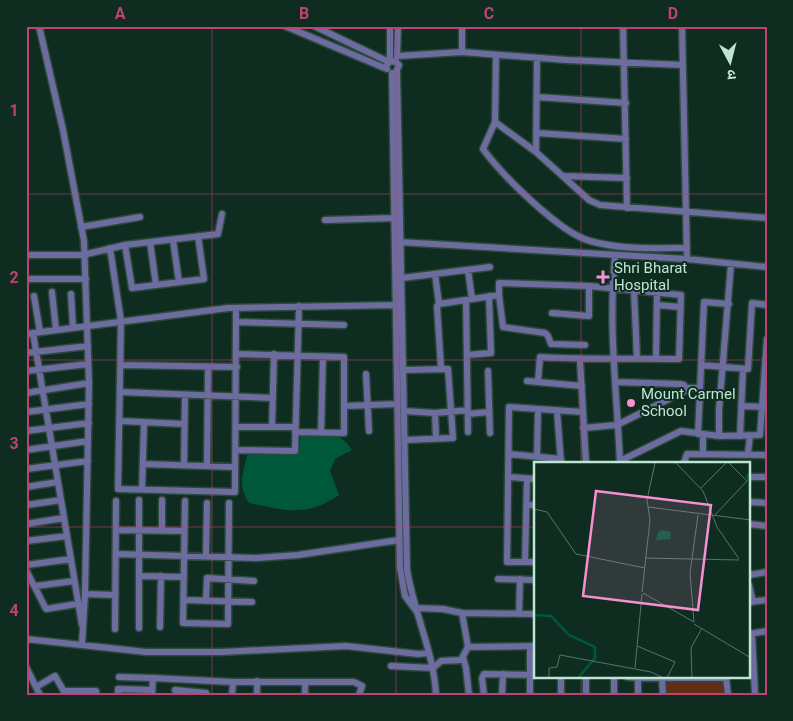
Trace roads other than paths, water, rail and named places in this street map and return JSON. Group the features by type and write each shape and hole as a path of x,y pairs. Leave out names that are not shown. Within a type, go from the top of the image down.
{"street":[{"path":"39,26 82,226 86,279 89,404 86,594 82,644"},
{"path":"285,26 392,71"},
{"path":"314,26 393,60 399,67 392,71"},
{"path":"390,26 393,60"},
{"path":"398,26 392,71 394,218 402,278 408,576 433,668 436,695"},
{"path":"462,26 462,52"},
{"path":"622,26 626,103 627,208"},
{"path":"682,26 687,260"},
{"path":"393,60 462,52 496,56 683,64"},
{"path":"496,56 494,122 483,149 528,197 565,228 588,241 620,247 686,248"},
{"path":"536,152 537,58"},
{"path":"392,71 398,242 394,306 400,577 405,596 416,610"},
{"path":"537,97 626,103"},
{"path":"494,122 536,152 589,200 600,205 767,218"},
{"path":"537,133 626,139"},
{"path":"563,176 627,178"},
{"path":"26,255 83,254 125,245 218,234 222,214"},
{"path":"82,226 140,217"},
{"path":"325,220 394,218"},
{"path":"125,245 132,288 204,279 198,236"},
{"path":"173,240 179,282"},
{"path":"150,242 156,285"},
{"path":"398,242 687,260 767,267"},
{"path":"110,248 121,321 122,365 118,489 234,492 237,367 236,308"},
{"path":"615,257 612,288 613,357 620,462 681,431 719,436 760,435 765,407 767,339"},
{"path":"719,436 718,410 724,368 731,264"},
{"path":"402,278 490,266"},
{"path":"468,270 468,432"},
{"path":"435,274 439,304 437,306 441,368"},
{"path":"26,279 86,279"},
{"path":"538,381 540,357 580,360 613,357 679,359 681,295 589,286 499,283 503,327 545,333 551,344 585,345"},
{"path":"552,313 589,316 589,286"},
{"path":"634,291 637,358"},
{"path":"52,292 56,330"},
{"path":"656,358 657,293"},
{"path":"71,294 73,328"},
{"path":"439,304 499,295"},
{"path":"34,296 33,333 77,604 84,633"},
{"path":"467,355 491,353 489,296"},
{"path":"704,453 700,434 700,388 704,302 729,304"},
{"path":"701,365 748,369 752,303 767,304"},
{"path":"33,333 236,308 402,305"},
{"path":"657,305 680,307"},
{"path":"236,450 295,451 299,306"},
{"path":"236,322 344,325"},
{"path":"26,353 88,346"},
{"path":"236,354 344,357 344,433 236,427"},
{"path":"272,428 274,354"},
{"path":"321,432 323,357"},
{"path":"580,360 586,462"},
{"path":"26,371 88,364"},
{"path":"122,365 237,367"},
{"path":"207,465 208,367"},
{"path":"404,370 441,368 449,370 452,412 452,438 405,440"},
{"path":"740,436 743,369"},
{"path":"488,371 490,433"},
{"path":"366,374 369,431"},
{"path":"527,381 582,386"},
{"path":"615,382 680,384 684,385 685,388 700,388"},
{"path":"26,393 89,383"},
{"path":"583,428 617,425 675,398 685,391 685,388"},
{"path":"121,392 273,398"},
{"path":"184,465 185,395"},
{"path":"26,412 89,404"},
{"path":"344,406 397,404"},
{"path":"741,406 765,407"},
{"path":"534,562 507,562 509,407 583,412"},
{"path":"537,457 538,409"},
{"path":"404,411 435,413 489,412"},
{"path":"509,454 561,461 557,411"},
{"path":"435,413 436,438"},
{"path":"120,421 184,424"},
{"path":"26,431 88,423"},
{"path":"142,489 144,423"},
{"path":"748,454 750,436"},
{"path":"26,450 88,441"},
{"path":"685,462 687,454 767,455"},
{"path":"26,469 88,461"},
{"path":"143,464 235,467"},
{"path":"509,476 534,479"},
{"path":"750,477 767,477"},
{"path":"525,562 527,479"},
{"path":"26,487 58,482"},
{"path":"26,505 60,500"},
{"path":"138,628 140,500"},
{"path":"162,500 162,531"},
{"path":"116,501 116,629"},
{"path":"185,501 183,623 228,624 229,503"},
{"path":"206,555 207,502"},
{"path":"750,502 767,503"},
{"path":"527,505 534,505"},
{"path":"26,524 64,518"},
{"path":"750,524 767,526"},
{"path":"117,530 184,531"},
{"path":"26,541 67,536"},
{"path":"116,554 206,555 256,558 298,555 400,540"},
{"path":"26,566 71,559"},
{"path":"26,570 36,586 46,609 77,604"},
{"path":"750,575 767,572"},
{"path":"139,576 184,577"},
{"path":"160,627 161,576"},
{"path":"400,577 408,576"},
{"path":"206,601 207,578 254,581"},
{"path":"498,579 534,580"},
{"path":"519,614 520,579"},
{"path":"36,586 74,580"},
{"path":"86,594 115,595"},
{"path":"184,600 252,602"},
{"path":"751,602 767,600"},
{"path":"416,610 443,609 462,613 534,614"},
{"path":"391,666 433,668 441,661 461,660 468,647 462,613"},
{"path":"755,695 750,634 767,631"},
{"path":"26,639 146,652 220,652 346,646 418,654 428,653"},
{"path":"468,647 533,646 530,695"},
{"path":"463,657 469,695"},
{"path":"26,667 40,695"},
{"path":"502,695 503,674"},
{"path":"484,695 482,675 532,674"},
{"path":"36,687 55,676 65,693 96,691 96,695"},
{"path":"119,677 233,682 358,683 362,686 360,695"},
{"path":"118,695 118,688 152,692 153,678"},
{"path":"560,695 561,678"},
{"path":"586,678 586,695"},
{"path":"614,678 614,695"},
{"path":"638,695 638,678 662,678 663,695"},
{"path":"726,678 728,695"},
{"path":"176,679 175,692 206,694 207,680"},
{"path":"256,681 257,695"},
{"path":"232,695 233,682"},
{"path":"305,682 305,695"}],"place":[{"name":"Shri Bharat Hospital","path":"603,277"},
{"name":"Mount Carmel School","path":"631,403"}]}
